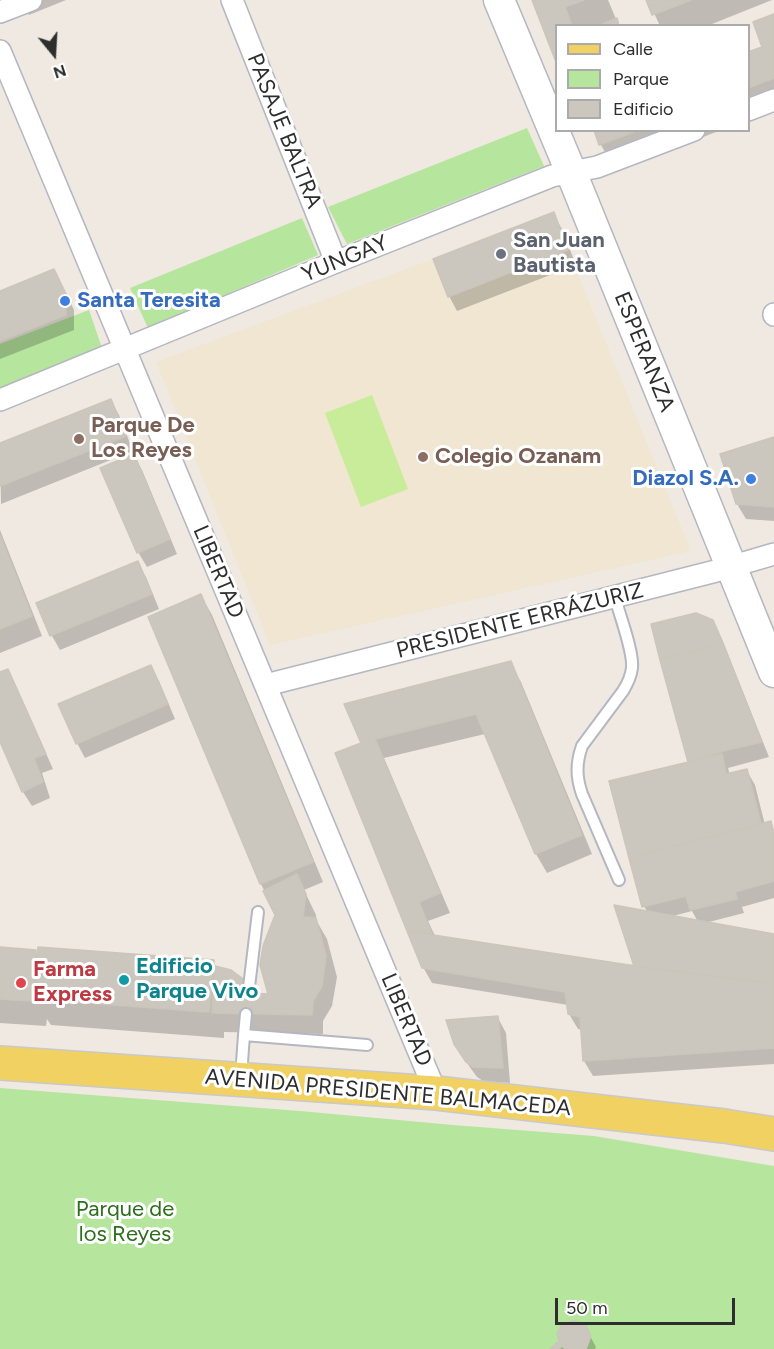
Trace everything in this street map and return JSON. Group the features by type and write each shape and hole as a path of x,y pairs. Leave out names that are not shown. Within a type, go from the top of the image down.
{"main road":[{"name":"ESPERANZA","path":"500,0 774,672"},
{"name":"AVENIDA PRESIDENTE BALMACEDA","path":"0,1063 436,1093 724,1126 774,1134"}],"street":[{"path":"0,12 31,0"},
{"name":"PASAJE BALTRA","path":"232,0 336,262"},
{"name":"LIBERTAD","path":"0,51 436,1093"},
{"path":"750,109 774,100"},
{"name":"YUNGAY","path":"0,400 552,176 597,167 689,132"},
{"name":"PRESIDENTE ERRÁZURIZ","path":"266,685 615,597 774,554"}],"lane":[{"path":"615,597 631,656 632,670 624,691 582,746 577,770 582,794 619,880"},
{"path":"249,987 258,912"},
{"path":"240,1080 246,1014"},
{"path":"244,1035 367,1045"}],"shaded area":[{"name":"Colegio Ozanam","path":"568,250 691,551 270,645 156,362 433,259 448,296"}],"green space":[{"path":"527,128 544,166 347,244 328,207"},
{"path":"302,218 318,255 148,328 130,288"},
{"path":"89,310 102,348 0,388 0,344"},
{"path":"372,395 408,489 361,507 325,413"},
{"name":"Parque de los Reyes","path":"0,1088 594,1136 774,1166 774,1349 0,1349"}],"building":[{"path":"532,0 584,0 565,7 571,24 555,24 555,59"},
{"path":"646,0 691,0 652,15"},
{"path":"774,14 774,78 750,87 750,51 762,47 753,22"},
{"path":"617,18 618,24 603,24"},
{"path":"595,132 633,132 599,145"},
{"name":"San Juan Bautista","path":"554,212 568,250 448,297 433,259"},
{"path":"54,269 66,294 66,315 0,341 0,291"},
{"path":"111,399 126,436 0,486 0,443"},
{"name":"Diazol S.A.","path":"774,437 774,507 736,504 720,454"},
{"path":"134,454 170,539 137,553 100,468"},
{"path":"0,535 32,616 0,629"},
{"path":"138,561 152,594 50,636 36,603"},
{"path":"201,594 313,862 260,884 148,617"},
{"path":"696,613 713,620 723,643 660,660 651,624"},
{"path":"723,643 762,742 688,762 660,660"},
{"path":"511,661 582,835 535,854 476,714 375,739 440,893 419,902 432,934 407,931 335,753 361,743 344,704"},
{"path":"151,665 168,704 76,744 58,704"},
{"path":"8,669 46,754 34,758 43,782 22,792 0,742 0,672"},
{"path":"722,754 726,774 747,769 761,824 629,858 609,781"},
{"path":"771,821 774,834 774,881 735,892 737,899 690,910 686,896 642,907 629,858"},
{"path":"297,874 306,894 303,917 316,918 326,956 322,986 313,1001 312,1015 212,1013 215,966 231,970 242,978 253,993 268,994 260,965 263,946 275,915 263,891"},
{"path":"614,905 774,934 774,984 634,966"},
{"path":"407,931 629,965 774,984 774,1048 583,1061 580,1017 568,1014 565,992 422,968"},
{"path":"0,947 36,950 32,1001 0,999"},
{"name":"Edificio Parque Vivo","path":"38,947 214,960 209,1012 34,999"},
{"path":"498,1016 503,1068 473,1067 466,1062 454,1044 446,1020"},
{"path":"574,1321 585,1324 591,1336 586,1349 565,1349 562,1346 559,1349 550,1349 559,1341 557,1333 563,1324"}],"place":[{"name":"San Juan Bautista","path":"501,254"},
{"name":"Santa Teresita","path":"65,301"},
{"name":"Parque De Los Reyes","path":"79,439"},
{"name":"Colegio Ozanam","path":"423,457"},
{"name":"Diazol S.A.","path":"751,479"},
{"name":"Edificio Parque Vivo","path":"124,980"},
{"name":"Farma Express","path":"21,983"}]}
